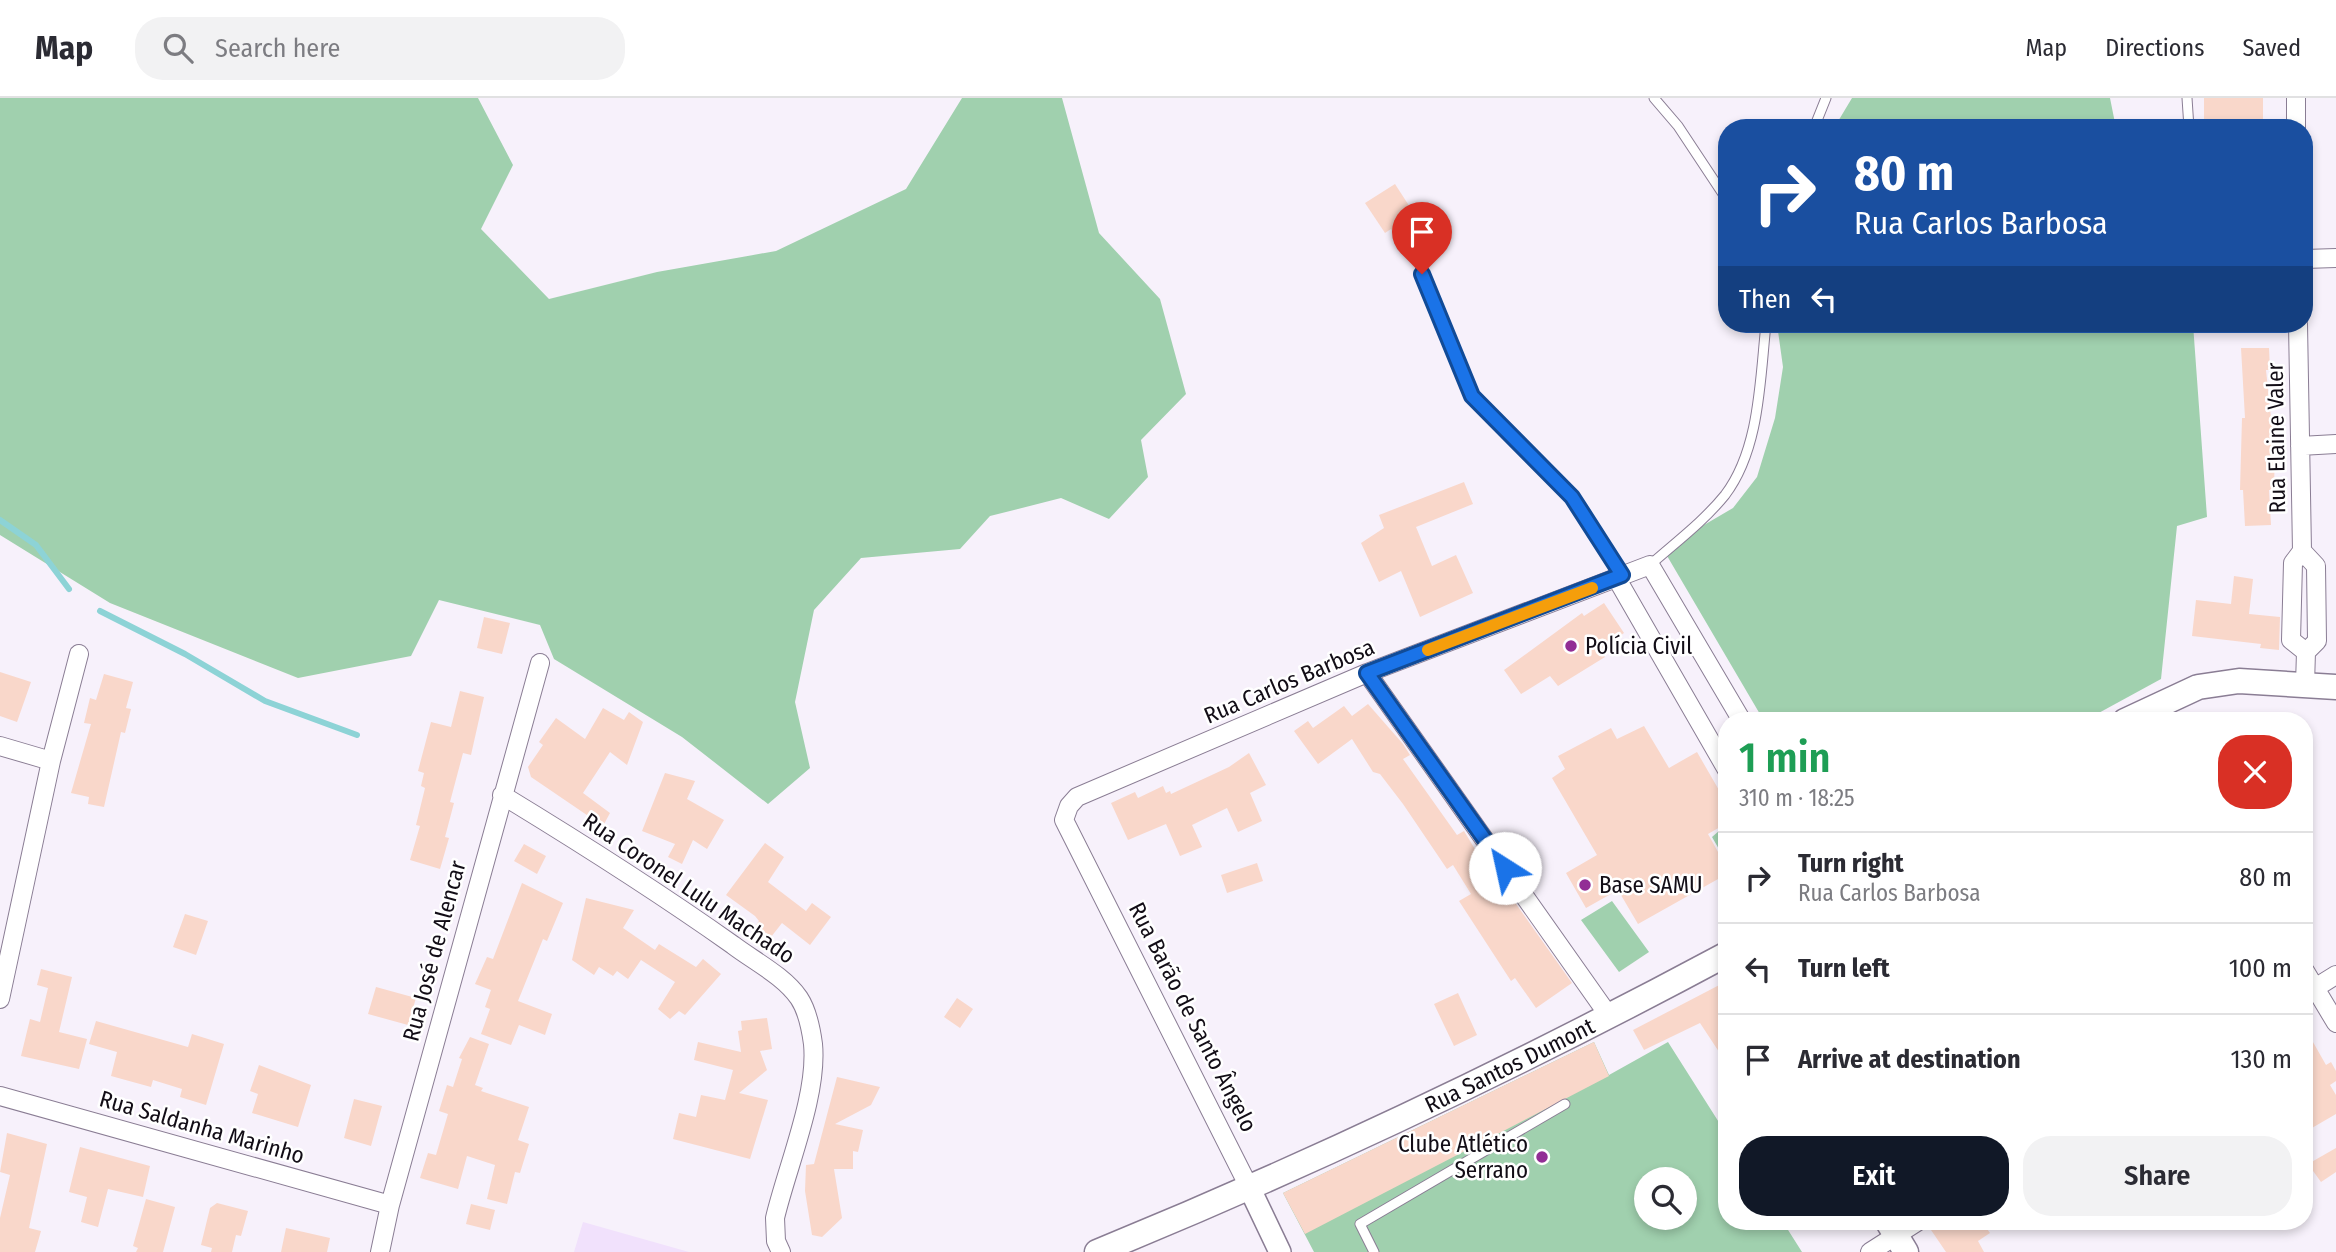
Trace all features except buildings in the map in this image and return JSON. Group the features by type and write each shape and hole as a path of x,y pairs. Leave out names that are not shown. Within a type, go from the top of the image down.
{"main road":[{"path":"2157,712 2198,687 2239,681 2336,687"},
{"name":"Rua Santos Dumont","path":"1097,1252 1250,1189 1609,1016 1718,959"}],"street":[{"path":"2296,98 2296,119"},
{"path":"2313,259 2336,258"},
{"name":"Rua Elaine Valer","path":"2298,333 2302,551 2293,564 2291,640 2306,652"},
{"path":"2300,446 2336,444"},
{"name":"Rua Elaine Valer","path":"2302,551 2316,566 2317,641 2306,652 2305,684"},
{"path":"1650,565 1737,712"},
{"name":"Rua Carlos Barbosa","path":"1069,806 1077,797 1367,673 1650,565"},
{"path":"1619,577 1718,754"},
{"path":"0,999 51,761 79,654"},
{"name":"Rua José de Alencar","path":"380,1252 390,1205 540,663"},
{"path":"1367,673 1609,1016"},
{"path":"0,746 51,761"},
{"name":"Rua Coronel Lulu Machado","path":"502,795 630,874 783,981 799,998 808,1019 813,1043 814,1075 775,1219 776,1241 781,1252"},
{"name":"Rua Barão de Santo Ângelo","path":"1069,806 1064,820 1280,1252"},
{"path":"2313,989 2336,975"},
{"path":"2313,995 2336,1023"},
{"name":"Rua Saldanha Marinho","path":"0,1096 390,1205"},
{"path":"1870,1252 1897,1236"}],"lane":[{"path":"1654,98 1678,126 1718,186"},
{"path":"1818,119 1826,98"},
{"path":"2187,98 2188,119"},
{"path":"1422,274 1472,396 1572,497 1619,577"},
{"path":"1650,565 1704,518 1726,493 1741,465 1754,417 1765,333"},
{"path":"1374,1252 1360,1224 1565,1104"}],"shaded area":[{"path":"583,1222 689,1252 574,1252"}],"green space":[{"path":"0,98 478,98 513,165 481,229 549,299 657,272 776,251 906,189 962,98 1062,98 1099,233 1160,299 1186,394 1141,440 1148,477 1109,519 1061,498 990,516 960,549 861,558 814,610 795,702 810,768 768,804 682,737 554,659 540,625 439,600 411,656 298,678 110,603 0,535"},
{"path":"1852,98 2110,98 2114,119 1839,119"},
{"path":"1778,333 2194,333 2207,517 2177,526 2161,679 2100,712 1759,712 1663,549 1733,508 1757,477 1775,418 1783,367"},
{"path":"1718,832 1718,847 1712,837"},
{"path":"1612,901 1649,952 1619,972 1581,920"},
{"name":"Clube Atlético Serrano","path":"1594,1042 1609,1075 1668,1042 1718,1121 1718,1230 1788,1230 1802,1252 1314,1252 1283,1193"}],"waterway":[{"path":"0,520 36,545 69,589"},
{"path":"100,611 185,654 265,701 357,735"}],"slow traffic":[{"path":"1428,650 1592,588"}],"place":[{"name":"Polícia Civil","path":"1571,646"},
{"name":"Base SAMU","path":"1585,885"},
{"name":"Clube Atlético Serrano","path":"1542,1157"}],"route":[{"path":"1422,274 1472,396 1572,497 1622,575 1367,673 1505,868"}]}
